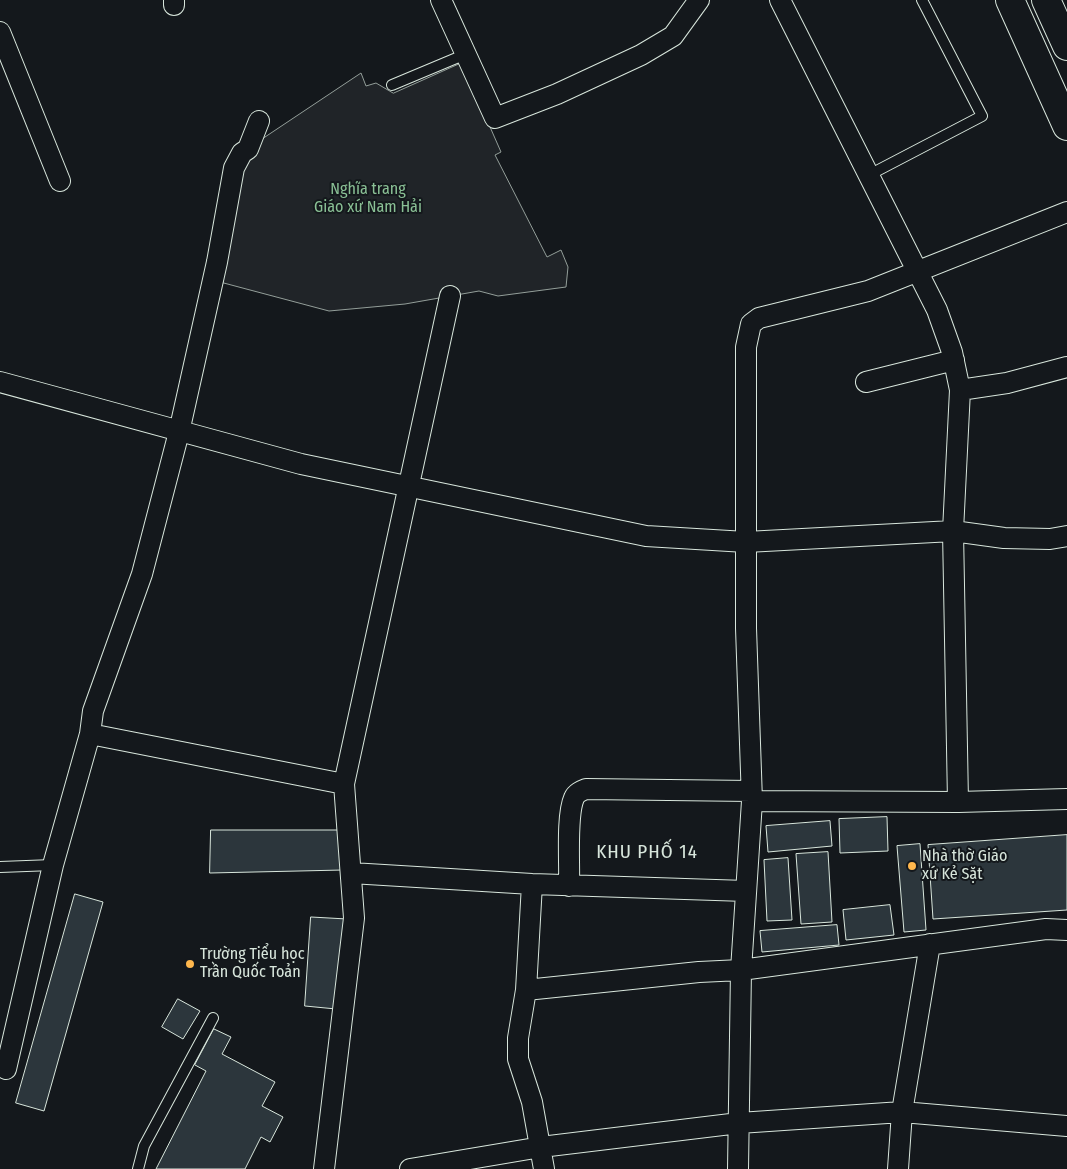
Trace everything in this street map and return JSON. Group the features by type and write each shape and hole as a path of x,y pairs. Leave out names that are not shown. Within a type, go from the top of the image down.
{"main road":[{"path":"1010,0 1067,126"},
{"path":"1046,0 1067,46"}],"street":[{"path":"441,0 495,118 557,94 641,55 673,36 699,0"},
{"path":"780,0 918,270 937,310 954,360 960,390 953,531 958,802"},
{"path":"0,32 60,181"},
{"path":"6,1069 53,865 90,734 93,711 142,574 179,432 217,262 234,168 242,153 248,149 259,121"},
{"path":"738,1169 741,970 751,796 746,542 746,347 751,324 759,318 868,290 1067,212"},
{"path":"324,1169 354,918 344,784 450,296"},
{"path":"866,382 954,360"},
{"path":"960,390 1007,383 1067,367"},
{"path":"0,382 301,464 646,536 746,542 953,531 1004,538 1050,539 1067,536"},
{"path":"90,734 344,784"},
{"path":"569,886 570,810 574,796 586,789 958,802 1067,799"},
{"path":"352,873 569,886 746,891"},
{"path":"532,884 526,990 518,1038 518,1059 532,1102 544,1169"},
{"path":"526,990 699,972 741,970 1046,929 1067,930"},
{"path":"898,1169 902,1112 930,944"},
{"path":"410,1169 541,1146 739,1123 902,1112 1067,1126"}],"lane":[{"path":"869,175 982,116 922,0"},
{"path":"392,85 466,54"},
{"path":"0,867 53,865"},
{"path":"138,1169 144,1146 213,1018"}],"green space":[{"name":"Nghĩa trang Giáo xứ Nam Hải","path":"462,63 501,152 495,155 547,257 561,250 568,267 566,287 498,296 479,291 405,304 329,311 220,282 241,171 259,141 361,73 366,86 376,83 393,93"}],"building":[{"path":"887,817 888,851 840,853 839,819"},
{"path":"830,821 832,846 768,852 766,826"},
{"path":"211,830 340,830 343,870 210,873"},
{"path":"1067,835 1067,910 933,919 928,845"},
{"path":"920,844 926,930 904,932 897,846"},
{"path":"828,852 832,922 801,924 796,854"},
{"path":"788,858 792,920 767,921 764,860"},
{"path":"75,894 103,902 44,1111 16,1103"},
{"path":"890,905 894,935 846,940 843,910"},
{"path":"311,917 347,919 336,1009 305,1006"},
{"path":"837,925 839,945 762,952 760,931"},
{"path":"178,999 200,1011 183,1039 162,1027"},
{"path":"214,1029 231,1037 222,1054 275,1082 262,1106 283,1117 270,1142 261,1137 245,1169 156,1169 206,1071 195,1065"}],"place":[{"name":"Nhà thờ Giáo xứ Kẻ Sặt","path":"912,866"},
{"name":"Trường Tiểu học Trần Quốc Toản","path":"190,964"}],"district":[{"name":"KHU PHỐ 14","path":"647,853"}]}
